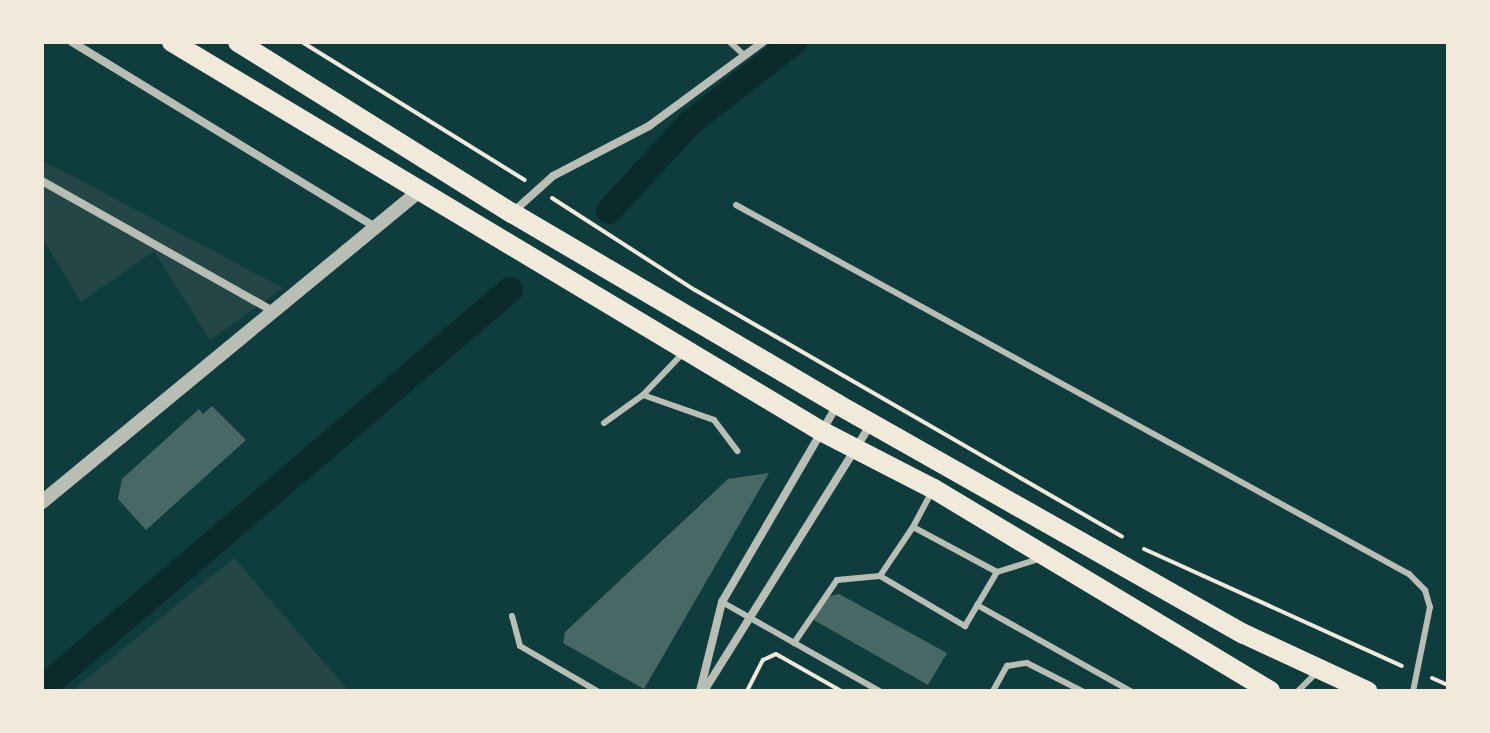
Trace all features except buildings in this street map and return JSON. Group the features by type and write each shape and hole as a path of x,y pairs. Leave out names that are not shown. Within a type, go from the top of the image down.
{"main road":[{"path":"238,42 512,213 837,404 1244,634 1367,691"},
{"path":"174,44 821,431 934,489 1044,558 1270,691"}],"street":[{"path":"72,42 375,227"},
{"path":"512,213 538,189 581,159 649,126 763,42"},
{"path":"42,181 274,312"},
{"path":"42,502 420,190"},
{"path":"702,691 722,602 837,404"},
{"path":"702,691 751,619 872,424"}],"lane":[{"path":"730,42 745,56"},
{"path":"736,205 1409,574 1425,590 1430,607 1413,691"},
{"path":"604,423 643,395 687,349"},
{"path":"643,395 714,420 737,451"},
{"path":"880,576 934,489"},
{"path":"913,527 997,572"},
{"path":"794,643 837,580 880,576 965,626 997,572 1044,558"},
{"path":"722,602 879,691"},
{"path":"977,605 1130,691"},
{"path":"512,616 520,646 597,691"},
{"path":"993,691 1007,666 1027,663 1082,691"},
{"path":"1298,691 1316,673 1323,673"}],"path":[{"path":"302,42 695,290 1144,549 1448,685"},
{"path":"747,691 763,660 776,654 841,691"}],"shaded area":[{"path":"42,160 283,288 210,340 154,251 81,302 42,237"},
{"path":"234,558 349,691 72,691"}],"waterway":[{"path":"609,211 690,123 794,42"},
{"path":"42,689 510,290"}]}
